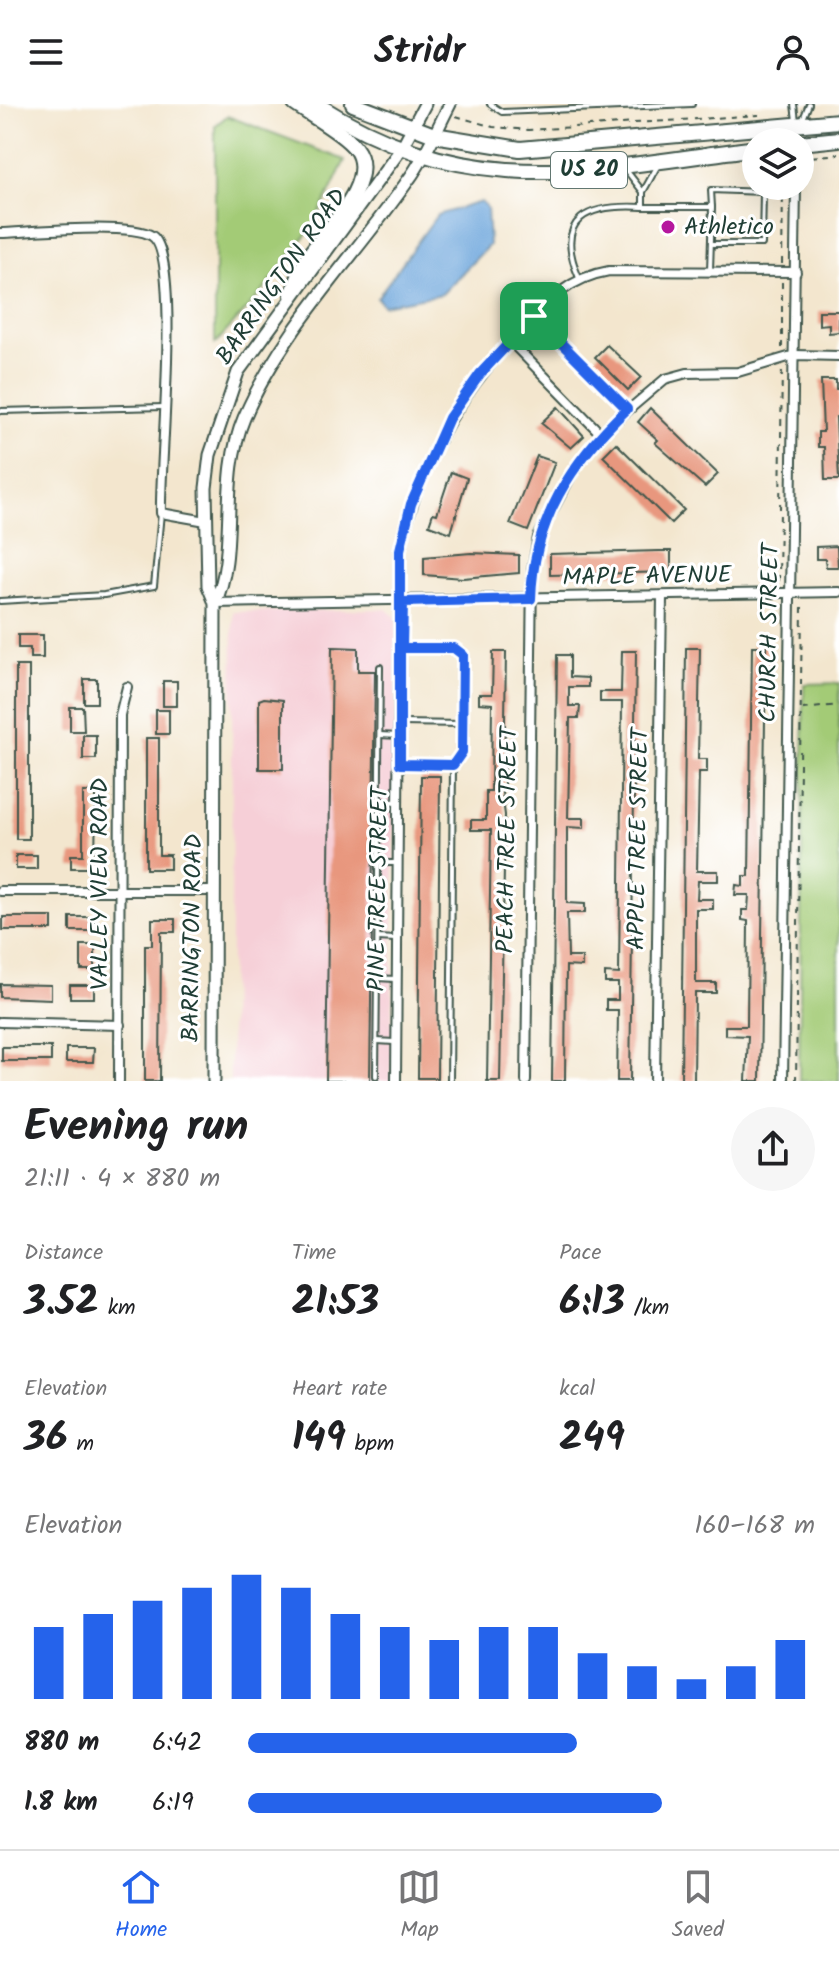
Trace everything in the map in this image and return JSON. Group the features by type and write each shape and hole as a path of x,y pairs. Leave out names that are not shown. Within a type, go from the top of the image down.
{"highway":[{"path":"292,295 305,261 351,198 362,168 358,151 349,142 295,104"},
{"name":"US 20","path":"316,104 401,149 423,156 523,173 661,161 742,150"},
{"name":"US 20","path":"353,104 434,135 520,149 839,121"},
{"path":"814,141 839,139"}],"main road":[{"name":"BARRINGTON ROAD","path":"214,1081 215,603 208,586 206,521 210,455 222,411 238,372 401,149 425,104"},
{"name":"BARRINGTON ROAD","path":"215,603 225,583 228,484 244,419 263,379 308,310 423,156 450,104"}],"street":[{"name":"CHURCH STREET","path":"783,1081 796,200"},
{"path":"0,233 139,230 153,236 163,249 167,266 161,513 206,521"},
{"path":"579,278 609,271 796,272"},
{"name":"PINE TREE STREET","path":"396,1081 403,602 400,550 411,504 449,418 480,374 510,341 579,278"},
{"path":"534,316 627,409"},
{"path":"510,341 601,434"},
{"path":"795,355 839,356"},
{"name":"PEACH TREE STREET","path":"526,1081 531,599 538,537 576,467 601,434 665,379 687,373 738,372 782,362 795,355"},
{"name":"MAPLE AVENUE","path":"215,603 839,592"},
{"name":"APPLE TREE STREET","path":"655,1081 662,597"},
{"name":"VALLEY VIEW ROAD","path":"119,1081 120,715 127,687"},
{"path":"0,891 214,891"},
{"path":"0,1022 120,1025"}],"lane":[{"path":"490,104 502,112 692,104"},
{"path":"794,104 797,126"},
{"path":"797,126 809,111 809,104"},
{"path":"643,207 643,192 661,161"},
{"path":"622,165 643,192"},
{"path":"710,272 711,190 763,192 762,244 711,244"},
{"path":"579,278 569,257 578,221 590,210 602,207 712,207"},
{"path":"0,411 164,407"},
{"path":"0,601 104,595 154,586 161,513"},
{"path":"402,648 459,649 463,655 462,752 453,765 450,1081"},
{"path":"376,1076 380,667"},
{"path":"402,723 462,724"},
{"path":"380,735 401,736"},
{"path":"400,764 453,765"},
{"path":"379,801 400,802"},
{"path":"379,863 399,863"},
{"path":"378,938 398,939"},
{"path":"377,978 397,979"},
{"path":"377,1041 397,1042"}],"path":[{"path":"473,119 493,127 528,130 761,115"},
{"path":"814,157 839,154"},
{"path":"779,581 783,200"},
{"path":"796,1081 802,606"},
{"path":"802,709 839,705"}],"shaded area":[{"path":"386,609 397,618 391,1081 230,1081 233,612"}],"green space":[{"path":"227,116 345,160 315,223 264,290 215,344 215,126"},
{"path":"839,683 839,1081 799,1081 804,684"}],"water":[{"path":"481,202 487,208 489,245 442,294 383,305 377,298 437,215"}],"building":[{"path":"819,311 839,311 839,332 829,333 829,324 819,325"},
{"path":"607,345 641,377 628,390 595,357"},
{"path":"821,380 836,380 836,389 839,389 839,417 836,417 839,480 825,480 824,447 818,447 818,432 823,432"},
{"path":"558,407 584,436 571,448 541,423"},
{"path":"650,408 718,474 705,487 655,443 658,440 638,422"},
{"path":"616,443 684,510 671,523 603,456"},
{"path":"537,456 555,462 528,531 510,524"},
{"path":"451,472 467,478 451,533 429,525 433,513 437,514"},
{"path":"837,546 838,567 826,567 825,559 816,559 816,547"},
{"path":"671,551 671,572 550,575 550,554"},
{"path":"471,553 519,555 519,573 463,578 424,575 424,557"},
{"path":"18,635 43,635 43,658 30,658 30,648 18,648"},
{"path":"752,646 766,646 760,1081 746,1081 748,1036 725,1035 725,1026 747,1026 748,921 742,920 742,910 748,910 749,895 735,895 736,885 743,886 743,876 749,876"},
{"path":"332,647 358,648 358,671 375,671 370,1081 326,1081"},
{"path":"686,648 700,648 698,759 707,759 707,772 699,772 697,871 718,871 718,881 698,881 697,899 713,899 713,909 696,909 696,983 716,983 716,993 695,993 694,1081 681,1081"},
{"path":"622,651 636,651 630,1081 617,1081 618,1010 606,1010 606,1000 618,1000 618,983 605,983 605,973 619,974 622,702 600,702 600,692 621,692"},
{"path":"493,652 506,652 504,786 501,786 505,815 500,1081 487,1081 491,830 471,830 471,820 486,820 486,791 491,791 492,704 479,703 479,694 492,694"},
{"path":"557,655 570,655 570,677 588,678 588,687 569,687 569,706 580,706 579,718 570,718 568,818 584,818 584,828 567,827 567,903 585,904 585,913 567,913 568,957 582,957 582,967 566,966 565,1081 552,1081"},
{"path":"16,666 29,666 29,839 16,839"},
{"path":"84,679 97,679 97,703 84,703"},
{"path":"163,681 177,681 177,706 163,706"},
{"path":"259,700 283,700 283,769 259,769"},
{"path":"70,707 83,707 84,731 70,731"},
{"path":"156,710 169,710 169,734 156,734"},
{"path":"83,735 96,735 96,759 83,759"},
{"path":"146,738 159,738 159,855 170,855 170,869 146,869"},
{"path":"421,776 440,776 437,1078 418,1078"},
{"path":"83,792 96,792 95,868 71,868 71,855 83,855"},
{"path":"16,855 37,855 37,869 16,869"},
{"path":"3,917 52,917 52,930 3,930"},
{"path":"70,917 94,917 94,931 70,931"},
{"path":"152,919 175,919 175,932 161,932 160,1081 145,1081 145,945 152,945"},
{"path":"81,945 95,945 95,970 81,970"},
{"path":"0,984 51,985 51,999 0,997"},
{"path":"70,985 94,985 94,998 70,998"},
{"path":"2,1047 51,1047 51,1061 2,1061"},
{"path":"66,1048 94,1048 93,1062 66,1062"}],"place":[{"name":"Athletico","path":"668,227"}],"route":[{"path":"534,316 480,374 449,418 411,504 400,550 403,602 402,648 402,723 400,764 453,765 462,752 463,655 454,648 402,648 402,617 403,602 531,599 538,537 555,501 601,434 627,409 534,316"}]}
